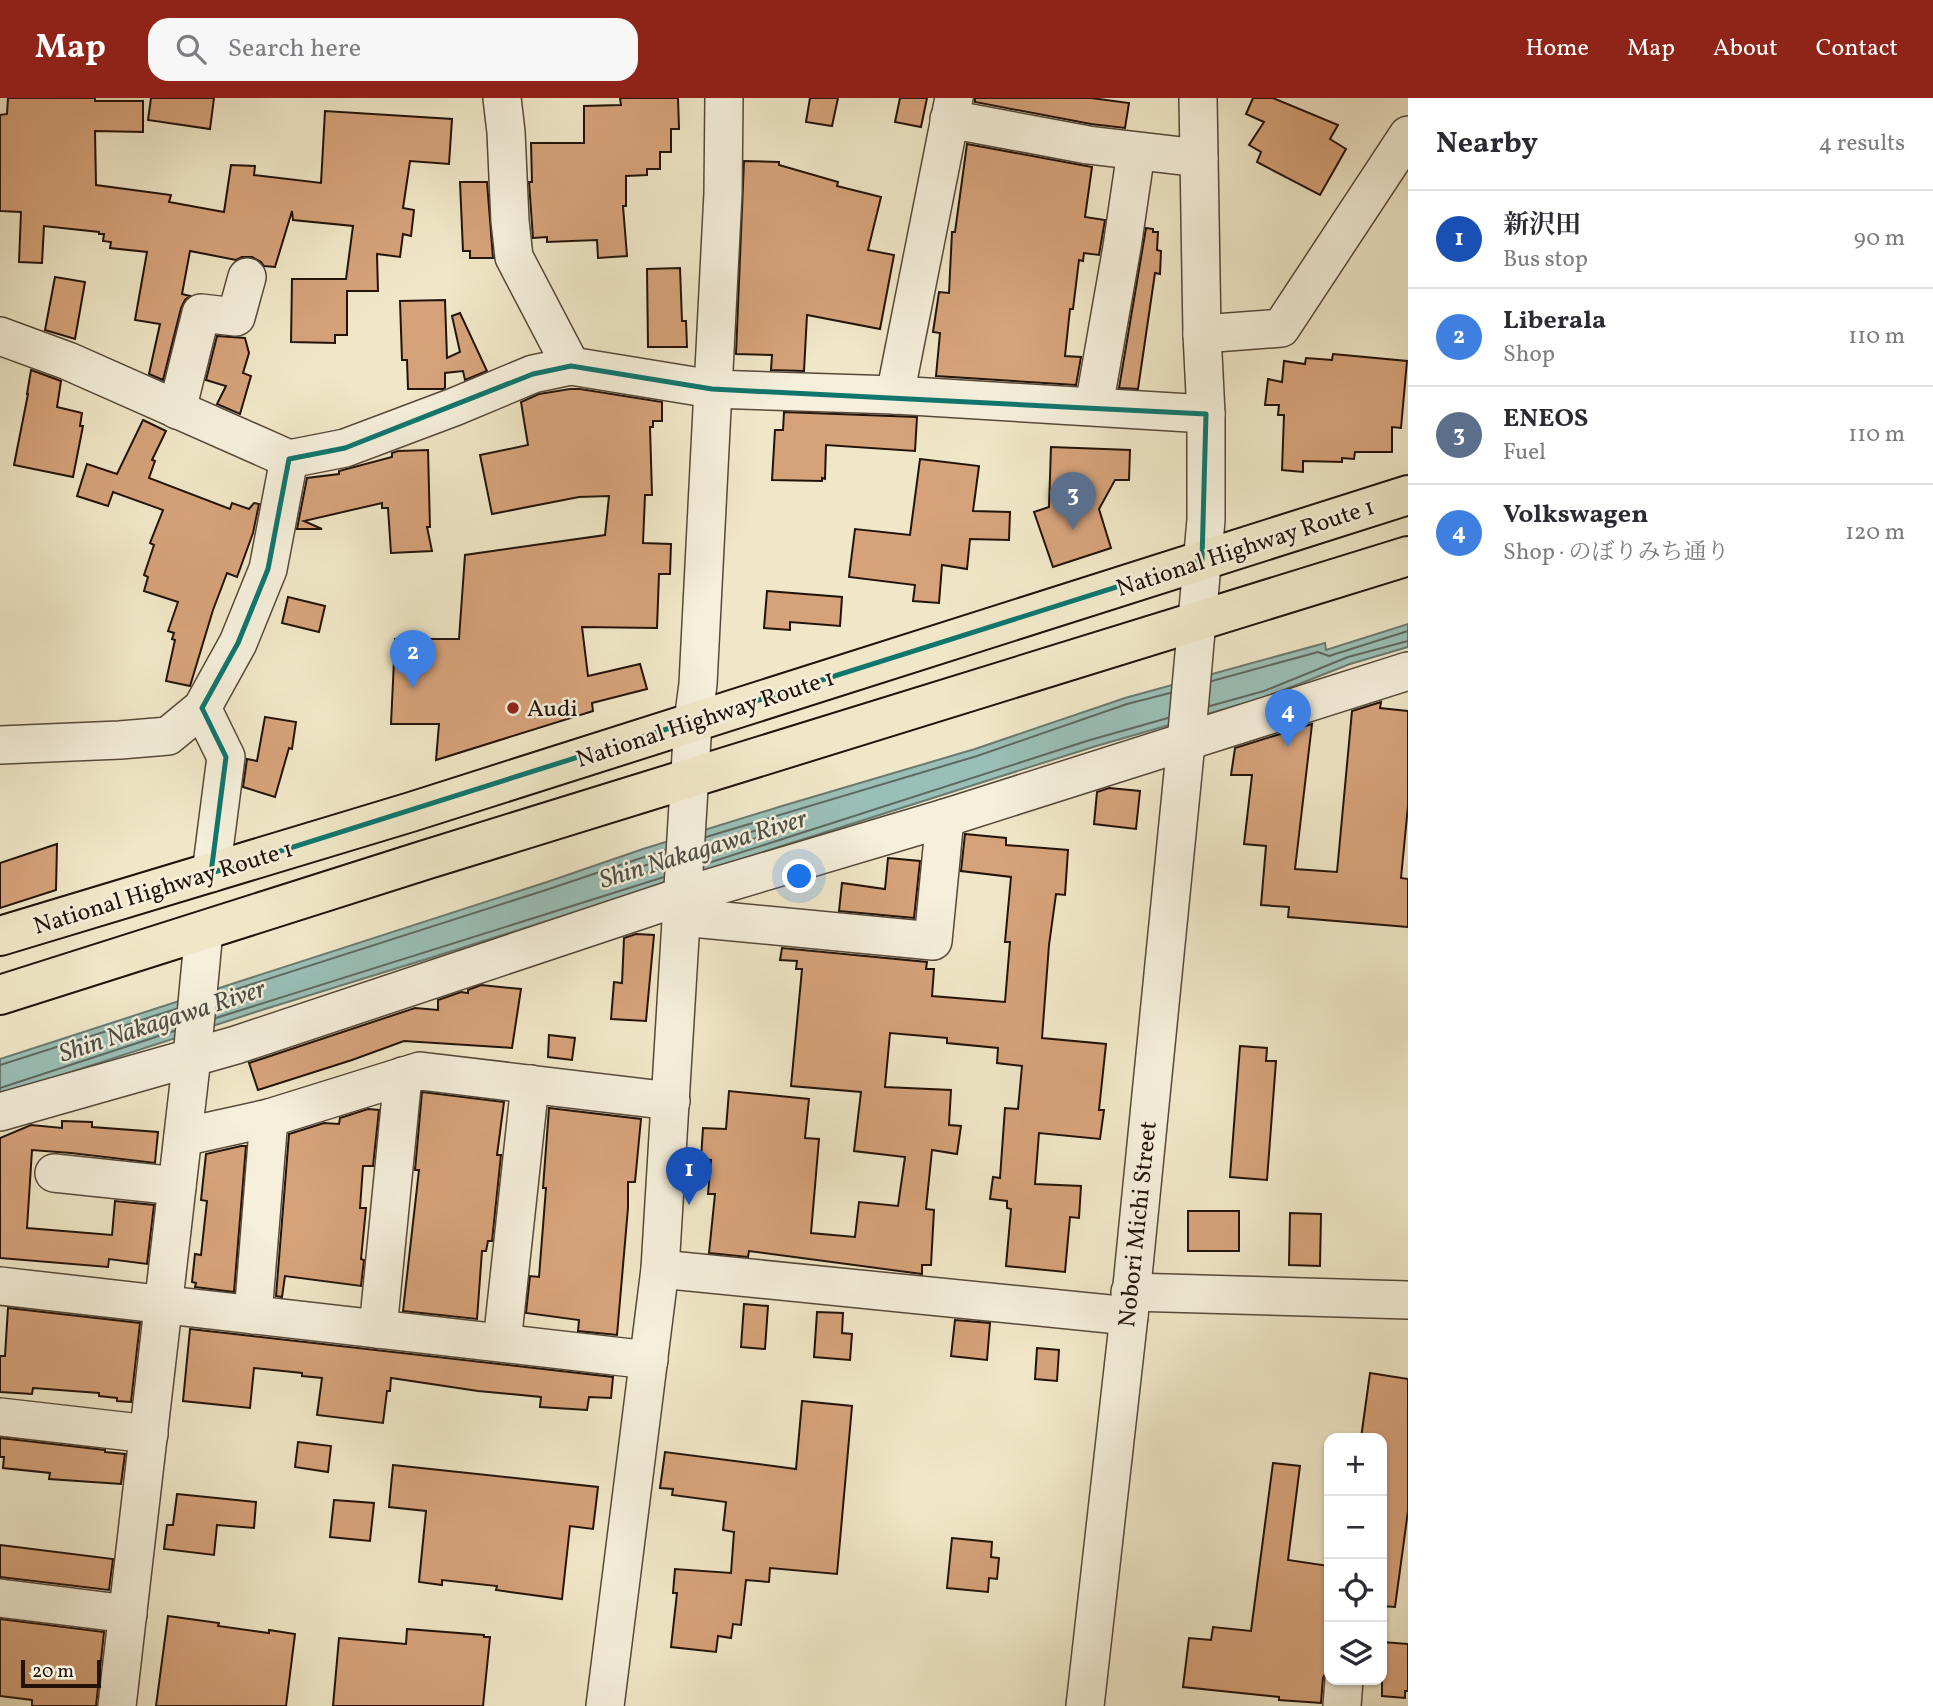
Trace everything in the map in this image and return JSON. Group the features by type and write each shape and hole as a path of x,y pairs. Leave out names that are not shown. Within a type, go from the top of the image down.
{"highway":[{"name":"National Highway Route 1","path":"0,936 424,808 1408,495"},
{"name":"National Highway Route 1","path":"0,995 204,930 690,792 1196,632 1408,556"}],"street":[{"path":"502,98 514,257 571,366"},
{"path":"605,1706 660,1269 693,722 698,684 723,193 724,98"},
{"name":"Nobori Michi Street","path":"1085,1706 1129,1304 1206,520 1198,98"},
{"path":"895,395 951,108 1088,145 1199,158"},
{"path":"1202,334 1281,328 1408,135"},
{"path":"1094,406 1136,152"},
{"path":"177,410 201,313 236,317 247,277"},
{"path":"0,336 68,361 289,459 345,448 454,407 533,373 571,366 712,389 895,395 1206,414"},
{"path":"0,746 168,736 202,708 238,643 268,569 289,459"},
{"path":"0,1112 192,1054 236,1045 683,906 945,818 1408,671"},
{"path":"202,708 226,757 211,873"},
{"path":"683,906 933,941 945,818"},
{"path":"117,1706 183,1137 204,930"},
{"path":"183,1137 269,1118 420,1071 671,1101"},
{"path":"378,1329 403,1076"},
{"path":"502,1343 530,1084"},
{"path":"253,1315 269,1118"},
{"path":"54,1172 177,1186"},
{"path":"660,1269 1129,1304 1408,1300"},
{"path":"0,1286 649,1360"},
{"path":"0,1417 149,1434"},
{"path":"0,1598 128,1614"},
{"path":"1342,1706 1344,1685"}],"highlighted area":[{"path":"571,366 712,389 1206,414 1202,560 211,873 226,757 202,708 238,643 268,569 289,459 345,448 533,374"}],"water":[{"name":"Shin Nakagawa River","path":"1408,624 1408,647 1350,664 1266,697 1093,747 0,1095 0,1059 643,849 975,749 1125,698 1325,643 1326,650"}],"building":[{"path":"8,98 143,101 143,132 95,131 96,185 171,195 169,202 224,212 231,165 255,166 254,175 321,183 325,111 452,119 449,164 410,161 403,208 414,210 411,236 403,234 400,257 377,254 378,291 347,291 347,335 335,335 335,343 291,342 292,279 346,279 353,226 293,220 292,211 275,267 264,266 252,257 236,260 190,251 182,294 190,296 181,308 163,380 149,374 160,324 135,320 147,252 110,248 111,242 103,241 104,234 99,232 44,226 42,263 19,262 21,212 0,211 0,115 7,114"},
{"path":"151,98 214,98 210,129 148,120"},
{"path":"620,98 678,98 679,129 671,129 671,152 660,152 660,169 647,169 647,175 626,176 626,206 623,206 627,256 598,258 597,240 547,242 547,237 533,238 529,182 532,182 531,143 584,143 584,106 621,105"},
{"path":"810,98 838,98 832,126 806,122"},
{"path":"900,98 927,98 921,127 895,122"},
{"path":"975,98 1091,98 1129,103 1125,128 975,102"},
{"path":"1253,98 1273,98 1338,125 1330,139 1346,149 1320,195 1257,162 1261,152 1249,145 1264,122 1246,114"},
{"path":"967,144 1092,167 1085,217 1105,220 1099,255 1084,253 1083,261 1079,260 1073,309 1070,309 1065,356 1081,357 1076,385 936,376 940,333 933,332 939,292 949,293 952,232 955,232"},
{"path":"744,161 779,162 779,165 838,182 837,186 881,197 868,250 894,255 880,329 807,315 804,371 771,370 772,355 736,354"},
{"path":"460,182 487,182 493,258 470,258 470,251 463,251"},
{"path":"1146,228 1158,232 1160,274 1155,273 1138,389 1119,388"},
{"path":"680,268 682,321 686,321 687,347 648,347 647,269"},
{"path":"55,277 85,282 75,339 45,330"},
{"path":"445,300 447,358 460,352 452,316 460,313 487,371 465,380 463,371 445,373 443,389 408,389 407,360 402,360 400,301"},
{"path":"217,336 245,338 249,353 243,373 251,376 240,414 217,404 226,386 206,380"},
{"path":"1333,354 1407,361 1401,428 1392,427 1392,452 1355,452 1354,459 1342,458 1342,462 1303,461 1303,472 1282,470 1284,415 1278,415 1279,405 1265,405 1268,379 1282,382 1284,361 1305,364 1306,358 1332,360"},
{"path":"31,370 61,381 57,407 82,413 80,426 83,426 73,477 14,465"},
{"path":"570,389 662,402 662,421 653,421 653,427 650,427 652,495 645,495 643,543 671,544 670,574 659,574 657,628 582,627 588,676 640,664 647,689 592,703 593,711 436,760 439,724 391,724 395,639 459,639 465,555 605,535 609,496 579,497 492,514 480,455 528,445 521,402 539,394"},
{"path":"784,412 917,417 915,451 826,445 825,479 822,478 822,481 772,480 775,430 783,430"},
{"path":"143,420 166,431 152,460 155,461 149,478 230,509 232,503 249,509 254,503 259,504 253,533 237,577 227,573 190,686 166,681 175,640 172,639 174,633 168,631 178,602 144,591 148,577 144,575 154,545 150,543 163,510 113,492 108,506 77,496 87,464 117,474"},
{"path":"1051,447 1130,450 1129,480 1115,480 1099,509 1111,548 1053,567 1034,512 1049,507"},
{"path":"428,450 430,527 427,527 432,551 391,553 388,508 382,508 382,503 304,521 322,529 297,529 307,478 339,474 339,471 392,457 392,453 398,451"},
{"path":"920,459 979,466 973,511 1010,512 1009,540 970,539 967,569 942,565 939,603 913,601 915,585 849,577 855,529 910,535"},
{"path":"767,591 842,597 840,626 790,622 790,630 764,628"},
{"path":"288,597 325,606 319,632 282,623"},
{"path":"1381,702 1380,708 1408,711 1408,806 1401,878 1408,879 1408,927 1288,917 1289,907 1261,905 1266,846 1244,844 1252,775 1231,775 1235,748 1312,724 1295,869 1337,872 1352,711"},
{"path":"265,717 296,722 292,749 289,748 275,797 243,787 247,759 257,761"},
{"path":"1109,788 1140,791 1136,829 1094,824 1097,792"},
{"path":"965,834 1006,838 1006,845 1068,850 1065,895 1056,894 1042,1038 1106,1044 1099,1110 1104,1110 1100,1139 1039,1133 1035,1184 1081,1186 1079,1218 1070,1217 1065,1272 1006,1266 1011,1209 1007,1208 1007,1201 990,1199 993,1177 1000,1178 1005,1108 1018,1109 1022,1066 997,1063 998,1048 947,1043 947,1038 890,1033 885,1087 951,1090 949,1125 961,1126 957,1154 932,1150 926,1209 934,1210 931,1265 922,1265 922,1274 749,1251 748,1257 709,1253 715,1194 708,1194 711,1160 701,1159 703,1128 726,1129 729,1091 809,1099 805,1138 819,1139 811,1233 855,1237 859,1202 898,1206 905,1157 854,1151 861,1092 791,1086 802,969 796,969 797,961 780,960 782,948 927,962 926,969 934,969 932,996 1005,1002 1010,942 1005,942 1011,877 961,871"},
{"path":"57,844 56,890 0,908 0,863"},
{"path":"888,858 920,861 914,918 839,911 842,883 885,889"},
{"path":"636,934 654,935 646,1021 611,1019 614,982 622,983 624,938"},
{"path":"481,985 521,989 512,1048 404,1041 258,1090 249,1063 415,1008 438,1010 438,1000 461,992 468,993 468,990"},
{"path":"549,1035 575,1038 572,1060 548,1057"},
{"path":"1240,1046 1267,1048 1266,1061 1276,1061 1267,1180 1230,1177"},
{"path":"422,1092 504,1102 497,1155 501,1155 492,1241 488,1241 486,1251 482,1251 477,1319 403,1311 419,1170 415,1170"},
{"path":"549,1108 641,1119 635,1182 628,1182 617,1335 578,1331 579,1320 526,1313 530,1276 539,1277"},
{"path":"368,1109 379,1110 373,1166 363,1166 360,1208 366,1208 361,1286 285,1276 282,1297 276,1296 289,1134 324,1123 339,1124 340,1118"},
{"path":"62,1121 92,1122 92,1127 158,1132 155,1163 32,1150 27,1228 112,1235 115,1201 154,1205 147,1264 109,1259 108,1267 0,1258 0,1138 31,1125 62,1128"},
{"path":"246,1146 234,1292 195,1287 196,1283 192,1282 195,1254 201,1255 207,1201 201,1200 206,1154"},
{"path":"1188,1211 1239,1211 1239,1251 1188,1251"},
{"path":"1290,1213 1321,1214 1320,1266 1289,1265"},
{"path":"744,1304 768,1306 765,1349 741,1347"},
{"path":"8,1308 140,1323 131,1402 99,1396 99,1393 33,1388 32,1394 0,1392 0,1356 5,1356"},
{"path":"817,1312 843,1313 842,1333 852,1334 850,1360 814,1357"},
{"path":"955,1320 990,1323 987,1360 951,1356"},
{"path":"190,1329 613,1377 611,1398 589,1397 587,1410 540,1407 541,1397 391,1378 383,1423 317,1415 322,1378 254,1368 250,1408 183,1401"},
{"path":"1037,1348 1059,1350 1057,1381 1035,1379"},
{"path":"1370,1373 1408,1379 1408,1511 1395,1607 1387,1606 1387,1433 1362,1433"},
{"path":"802,1401 852,1406 837,1574 770,1568 769,1582 746,1580 741,1625 733,1624 731,1638 718,1636 716,1652 671,1647 677,1593 673,1593 675,1569 731,1573 734,1532 723,1530 726,1502 672,1495 673,1489 660,1488 665,1452 796,1469"},
{"path":"0,1438 125,1454 121,1484 49,1479 50,1473 3,1468"},
{"path":"298,1442 331,1446 328,1472 295,1467"},
{"path":"1273,1463 1300,1466 1288,1560 1324,1565 1324,1676 1321,1703 1183,1687 1189,1638 1211,1640 1213,1627 1251,1631"},
{"path":"393,1465 598,1487 593,1529 570,1526 562,1599 496,1590 497,1586 442,1580 442,1585 419,1582 426,1511 389,1507"},
{"path":"177,1494 256,1502 254,1528 217,1525 214,1555 164,1549 167,1525 173,1525"},
{"path":"334,1500 374,1503 370,1541 330,1537"},
{"path":"952,1538 992,1542 991,1557 999,1558 997,1579 989,1578 988,1592 947,1588"},
{"path":"0,1545 113,1559 109,1590 0,1577"},
{"path":"168,1616 219,1623 218,1626 295,1634 286,1706 156,1706"},
{"path":"0,1619 104,1632 96,1706 32,1706 32,1700 0,1696"},
{"path":"407,1629 490,1637 483,1706 333,1706 339,1638 406,1644"},
{"path":"1387,1642 1408,1644 1408,1691 1405,1691 1405,1698 1382,1696 1382,1685 1387,1685"}],"place":[{"name":"ENEOS","path":"1073,530"},
{"name":"Liberala","path":"413,688"},
{"name":"Audi","path":"513,708"},
{"name":"Volkswagen","path":"1288,747"},
{"name":"新沢田","path":"689,1205"}]}
